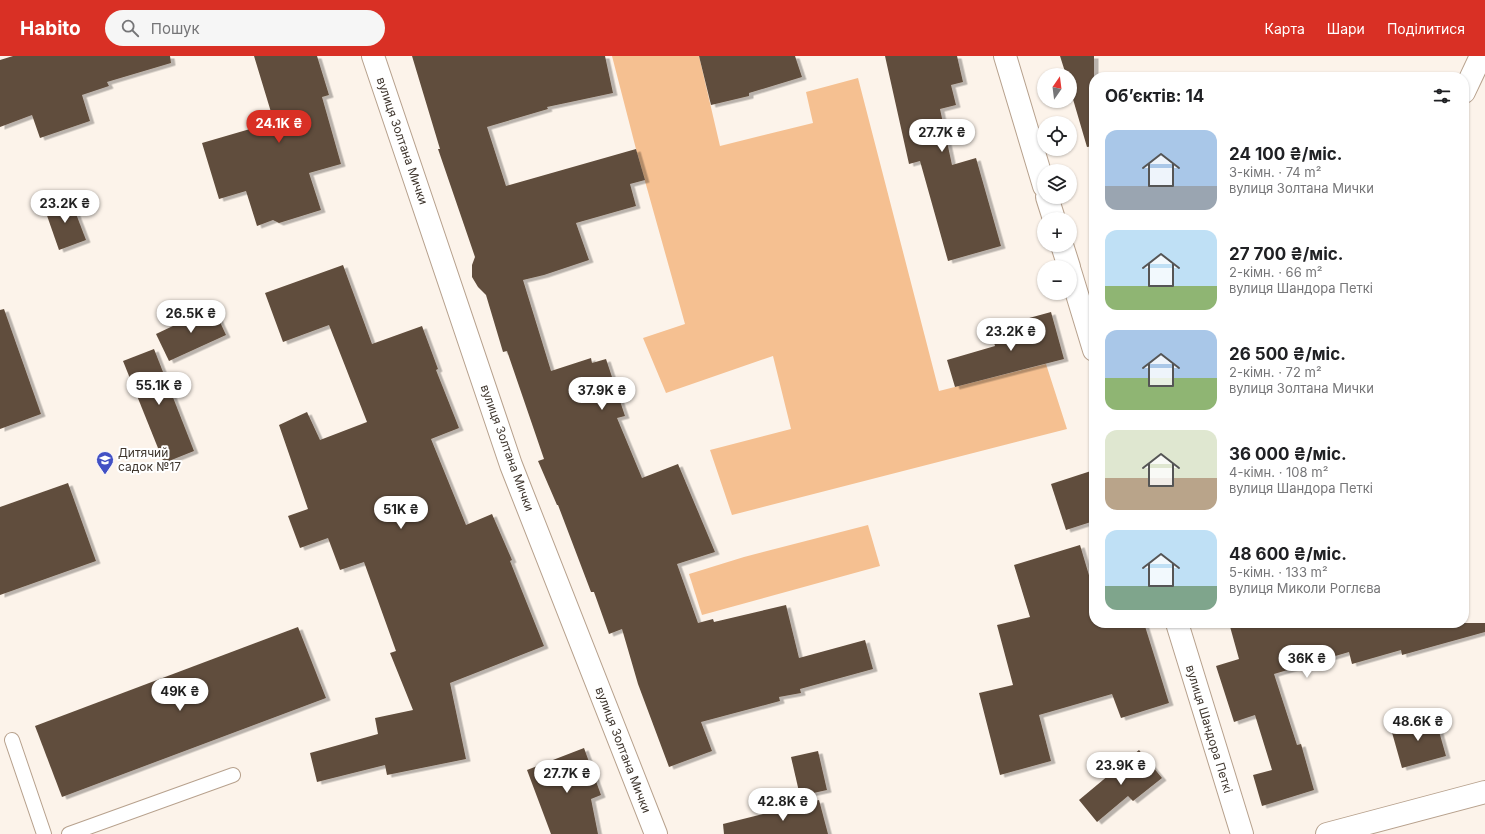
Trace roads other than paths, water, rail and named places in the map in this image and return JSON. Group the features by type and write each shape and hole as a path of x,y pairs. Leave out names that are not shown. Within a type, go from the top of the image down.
{"street":[{"name":"вулиця Золтана Мички","path":"373,56 511,465 656,834"},
{"path":"1005,56 1037,164"},
{"path":"1469,81 1481,56"},
{"path":"1077,294 1089,334"},
{"name":"вулиця Шандора Петкі","path":"1179,628 1242,834"},
{"path":"1327,834 1485,792"}],"lane":[{"path":"12,740 44,834"},
{"path":"69,834 233,775"}],"place":[{"name":"Дитячий садок №17","path":"105,475"}]}
